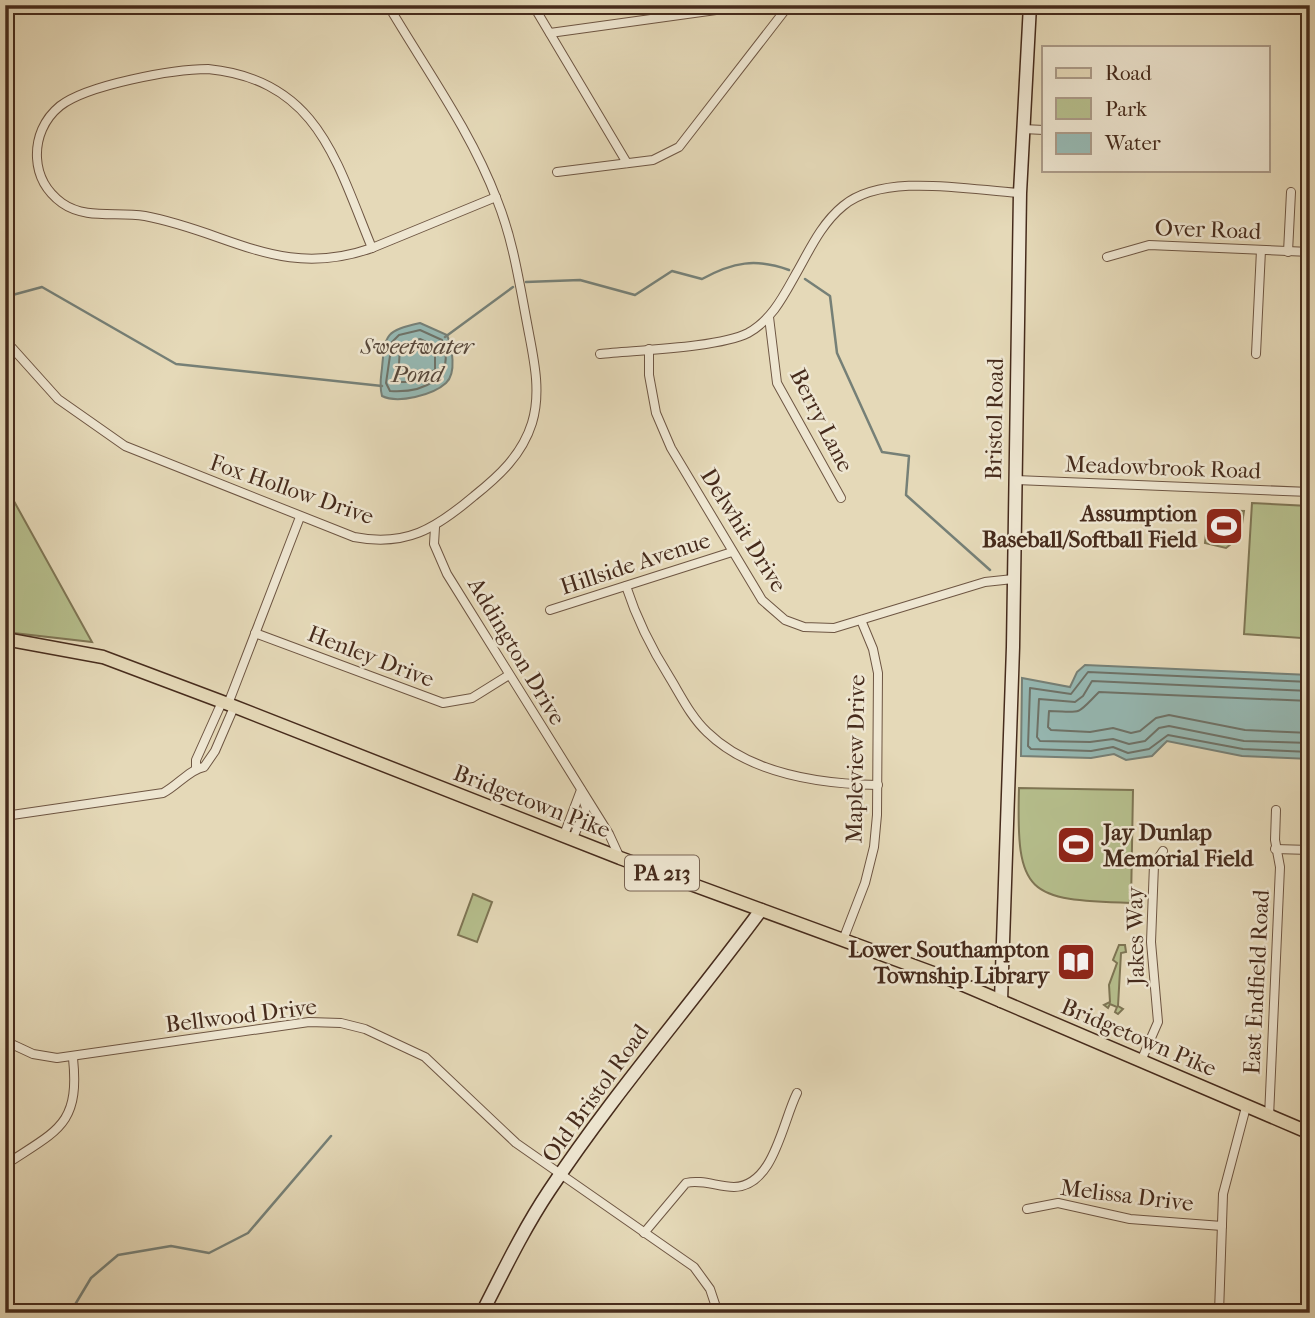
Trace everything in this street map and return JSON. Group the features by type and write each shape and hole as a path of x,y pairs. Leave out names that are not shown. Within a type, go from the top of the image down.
{"main road":[{"name":"Bristol Road","path":"1001,1000 1020,192 1030,5"},
{"name":"Bridgetown Pike","path":"5,639 103,657 228,704 620,858 1001,1000 1310,1133"},
{"name":"Old Bristol Road","path":"482,1313 519,1239 560,1174 640,1064 761,910"}],"street":[{"name":"Fox Hollow Drive","path":"5,340 45,387 106,435 144,456 300,517 367,539 406,537 435,527 497,477 526,439 536,407 536,376 513,249 496,197 481,163 388,5"},
{"path":"533,5 627,163"},
{"path":"550,33 670,14 752,5"},
{"path":"557,172 662,157 687,140 789,5"},
{"path":"372,248 332,150 318,126 288,96 256,79 208,69 156,74 71,99 50,115 41,132 37,161 42,180 52,195 76,210 162,220 286,259 335,258 372,248 496,197"},
{"path":"1023,129 1042,130"},
{"path":"600,354 737,338 769,317 820,233 835,213 857,197 876,190 904,186 1020,192"},
{"path":"1288,252 1291,192"},
{"name":"Over Road","path":"1107,257 1149,245 1310,252"},
{"path":"1256,354 1261,250"},
{"name":"Berry Lane","path":"769,317 777,383 841,498"},
{"name":"Delwhit Drive","path":"649,349 651,388 660,425 762,600 785,620 804,627 824,629 985,582 1013,579"},
{"name":"Meadowbrook Road","path":"1014,480 1310,492"},
{"path":"5,816 152,796 174,788 196,768 204,767 213,756 228,704 300,517"},
{"name":"Addington Drive","path":"435,527 434,544 447,573 610,834 620,858"},
{"name":"Hillside Avenue","path":"550,610 732,552"},
{"path":"626,586 645,638 695,718 722,745 739,755 812,780 878,785"},
{"name":"Mapleview Drive","path":"843,940 865,883 874,847 878,785 878,673 873,649 861,620"},
{"name":"Henley Drive","path":"255,633 443,704 471,698 509,675"},
{"path":"196,768 196,760 228,704"},
{"path":"568,837 586,808 581,790"},
{"name":"East Endfield Road","path":"1269,1116 1280,867 1275,849 1276,810"},
{"path":"1275,849 1310,850"},
{"name":"Jakes Way","path":"1141,1061 1158,1022 1151,942 1154,865 1163,851"},
{"name":"Bellwood Drive","path":"5,1041 33,1054 73,1058 310,1022 356,1026 425,1057 505,1134 700,1273 710,1289 718,1313"},
{"path":"5,1165 67,1118 76,1089 73,1058"},
{"path":"645,1233 685,1183 696,1181 732,1187 755,1181 767,1167 797,1093"},
{"path":"1219,1313 1225,1176 1245,1107"},
{"name":"Melissa Drive","path":"1027,1209 1058,1203 1130,1219 1222,1226"}],"green space":[{"path":"5,485 92,642 5,632"},
{"path":"1252,503 1309,506 1301,638 1244,634"},
{"name":"Assumption Baseball/Softball Field","path":"1214,510 1244,511 1240,537 1226,548 1205,543 1208,515"},
{"name":"Jay Dunlap Memorial Field","path":"1019,788 1133,790 1131,903 1069,899 1049,894 1035,884 1026,871 1021,851"},
{"path":"473,894 492,902 477,942 458,935"},
{"path":"1119,945 1125,945 1126,952 1121,953 1118,1006 1123,1009 1118,1014 1115,1012 1117,1007 1110,1004 1108,1008 1104,1005 1110,1002 1109,985 1117,963 1113,960"}],"water":[{"name":"Sweetwater Pond","path":"420,323 447,335 452,360 449,379 433,391 415,397 397,399 382,396 380,382 386,340 400,328"},
{"path":"1085,665 1310,675 1310,759 1242,756 1167,741 1152,756 1126,760 1114,754 1091,758 1021,756 1022,678 1070,687 1077,672"}],"waterway":[{"path":"526,282 580,280 635,295 672,271 702,279 724,269 745,264 766,264 789,270"},
{"path":"805,279 830,296 837,353 882,452 909,456 906,495 990,570"},
{"path":"5,297 42,287 176,364 382,386"},
{"path":"445,337 513,287"},
{"path":"70,1313 91,1278 118,1255 171,1246 209,1253 248,1233 331,1136"}],"place":[{"name":"Assumption Baseball/Softball Field","path":"1224,526"},
{"name":"Jay Dunlap Memorial Field","path":"1076,845"},
{"name":"Lower Southampton Township Library","path":"1076,962"}]}
